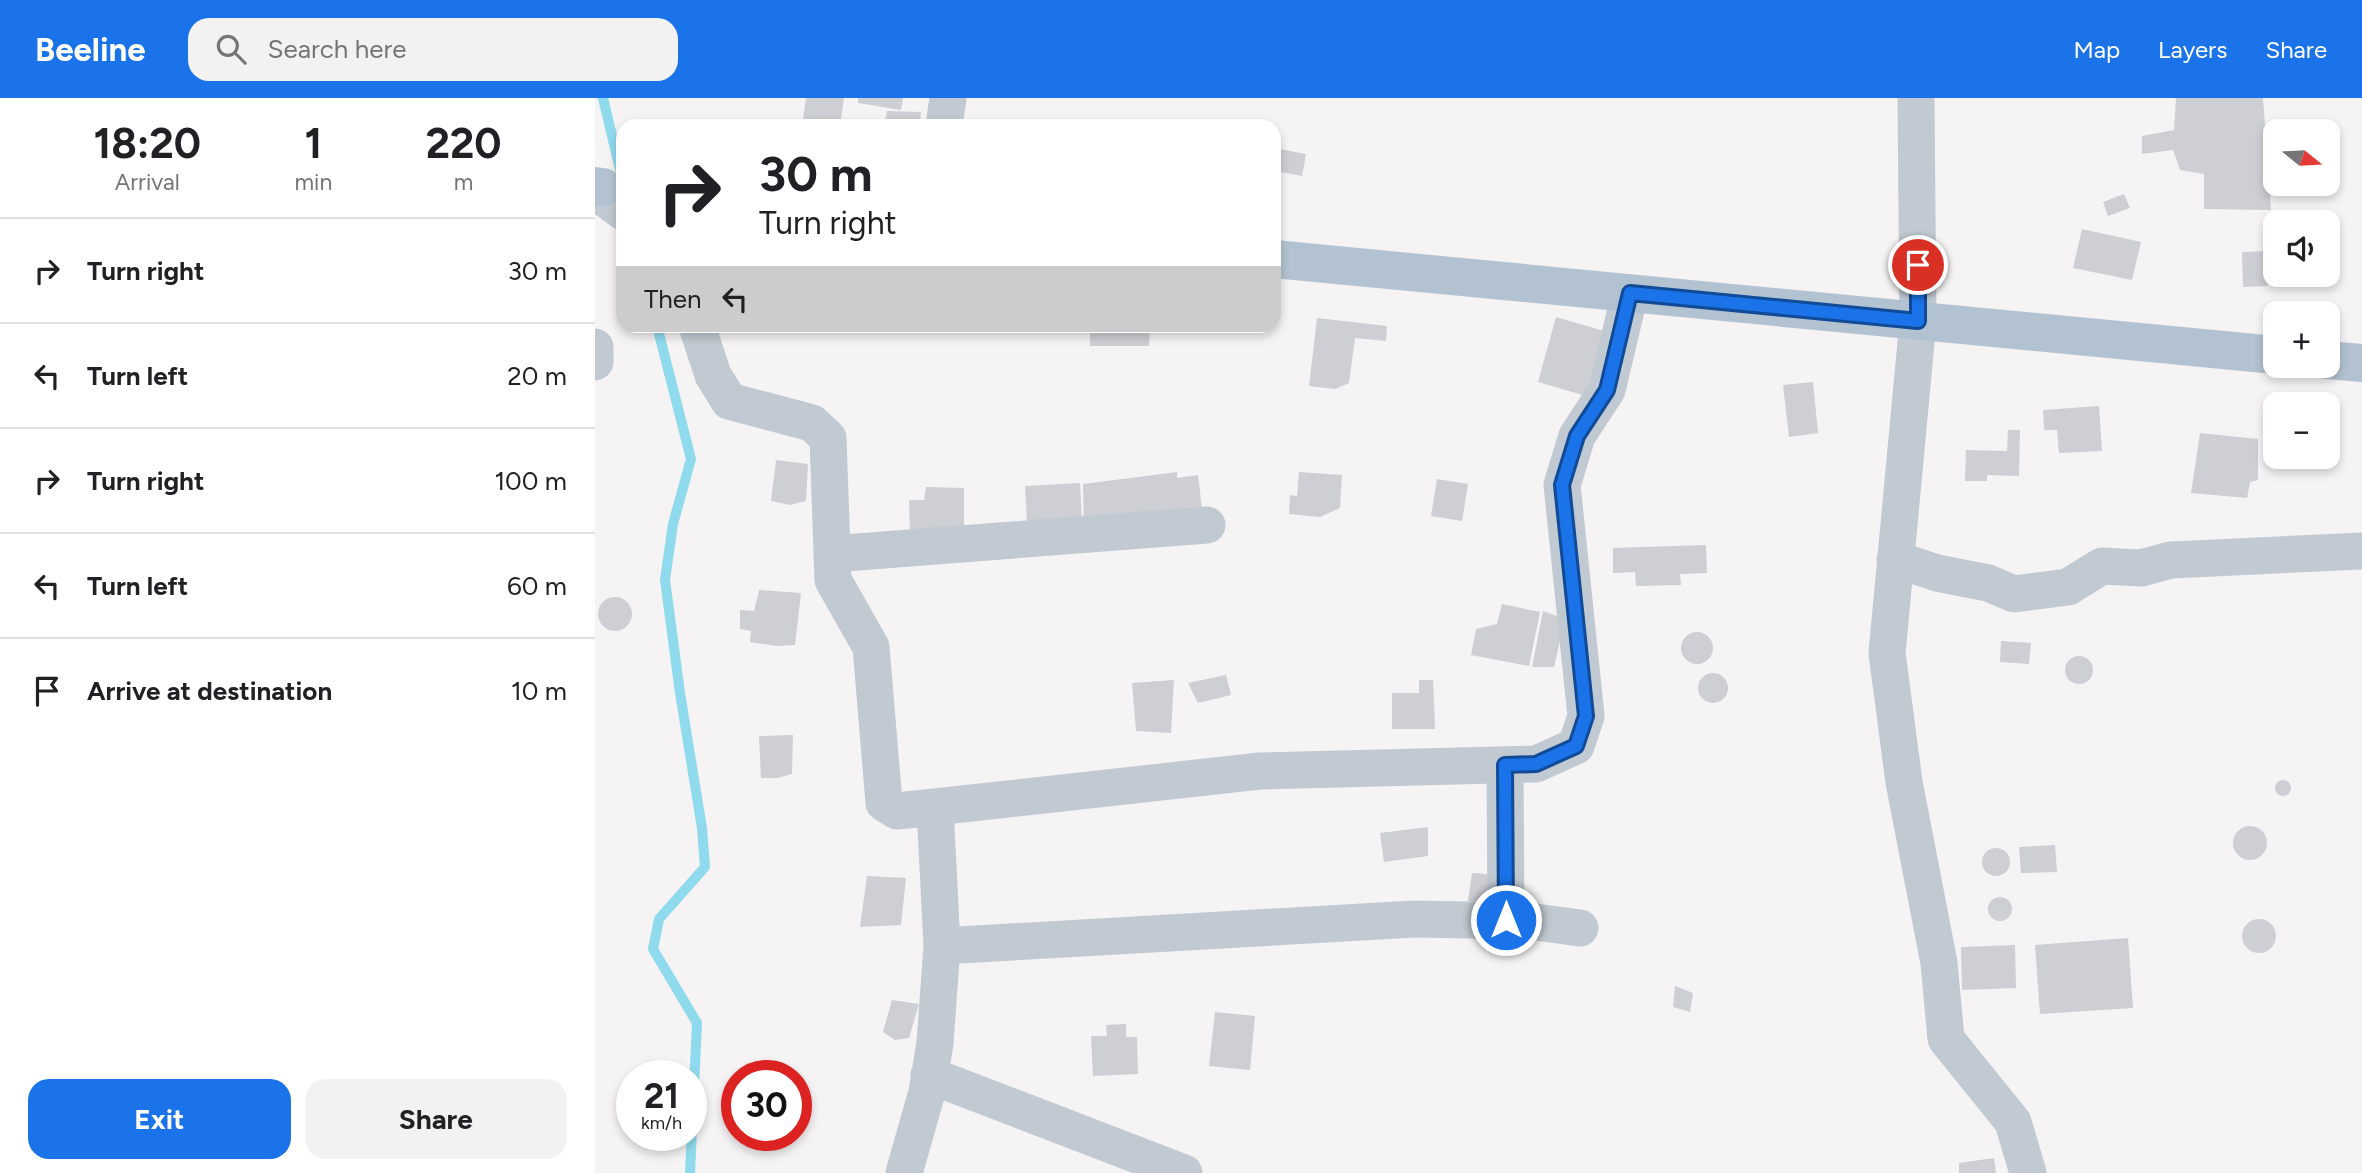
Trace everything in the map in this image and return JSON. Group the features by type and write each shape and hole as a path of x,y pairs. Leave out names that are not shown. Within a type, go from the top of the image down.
{"main road":[{"path":"1281,260 2263,354"},
{"path":"2340,361 2362,363"}],"street":[{"path":"944,119 949,98"},
{"path":"1916,98 1918,321 1887,653 1904,782 1939,963 1946,1038 2013,1122 2028,1173"},
{"path":"699,333 713,375 729,401 812,423 828,438 833,580 871,647 884,803 897,811 1260,771 1536,764 1576,746 1586,716 1562,485 1577,436 1607,390 1630,293"},
{"path":"595,347 595,362"},
{"path":"832,554 1207,525"},
{"path":"1895,559 1937,573 1988,583 2014,594 2068,587 2102,566 2141,568 2171,560 2362,551"},
{"path":"1505,765 1506,920"},
{"path":"904,1173 935,1043 942,946 935,807"},
{"path":"942,946 1414,919 1528,921 1580,928"},
{"path":"929,1075 1116,1161 1184,1173"}],"building":[{"path":"806,98 844,98 841,119 803,119"},
{"path":"858,98 903,98 901,110 858,103"},
{"path":"2176,98 2263,98 2263,196 2270,196 2271,210 2204,209 2204,174 2180,170 2173,150 2142,154 2142,136 2174,130"},
{"path":"887,111 921,112 920,119 885,119"},
{"path":"1281,149 1306,154 1302,176 1281,172"},
{"path":"2124,194 2130,208 2108,216 2103,202"},
{"path":"2082,229 2141,242 2132,280 2073,268"},
{"path":"2263,251 2263,286 2243,287 2242,252"},
{"path":"1556,317 1604,331 1586,396 1538,382"},
{"path":"1317,318 1387,326 1386,341 1355,338 1349,383 1335,389 1309,386"},
{"path":"1090,333 1150,333 1149,346 1090,346"},
{"path":"1813,382 1818,433 1789,437 1783,385"},
{"path":"2099,406 2102,451 2059,453 2057,430 2044,430 2043,410"},
{"path":"2008,430 2020,430 2019,476 1987,475 1987,481 1965,481 1966,450 2007,451"},
{"path":"2200,433 2258,439 2258,480 2250,482 2247,498 2191,493"},
{"path":"776,460 808,464 806,501 790,505 771,501"},
{"path":"1177,472 1177,478 1198,475 1203,517 1084,531 1083,484"},
{"path":"1299,472 1342,475 1340,508 1320,517 1289,514 1290,495 1297,496"},
{"path":"1437,479 1468,484 1462,521 1431,516"},
{"path":"1080,483 1082,522 1027,524 1025,486"},
{"path":"926,487 964,488 964,530 910,530 909,500 924,500"},
{"path":"1706,545 1707,573 1680,574 1681,585 1636,586 1635,572 1613,573 1613,548"},
{"path":"759,590 801,593 795,645 776,646 750,642 751,631 740,629 740,610 754,611"},
{"path":"615,597 627,602 632,614 627,626 615,631 603,626 598,614 603,602"},
{"path":"1502,604 1540,612 1529,666 1471,655 1476,629 1497,624"},
{"path":"1543,611 1565,619 1554,667 1532,667"},
{"path":"1697,632 1708,637 1713,648 1708,659 1697,664 1686,659 1681,648 1686,637"},
{"path":"2001,641 2031,643 2029,664 2000,662"},
{"path":"2079,656 2089,660 2093,670 2089,680 2079,684 2069,680 2065,670 2069,660"},
{"path":"1713,673 1724,677 1728,688 1724,699 1713,703 1702,699 1698,688 1702,677"},
{"path":"1226,675 1231,695 1198,703 1188,683"},
{"path":"1174,680 1171,733 1136,731 1132,683"},
{"path":"1419,680 1433,680 1435,729 1392,729 1392,693 1419,693"},
{"path":"793,735 792,774 761,778 759,736"},
{"path":"2283,780 2289,782 2289,794 2283,796 2277,794 2275,788 2277,782"},
{"path":"2250,826 2262,831 2267,843 2262,855 2250,860 2238,855 2233,843 2238,831"},
{"path":"1428,827 1428,856 1384,862 1380,833"},
{"path":"2055,845 2057,872 2021,873 2019,847"},
{"path":"1996,848 2006,852 2010,862 2006,872 1996,876 1986,872 1982,862 1986,852"},
{"path":"1472,873 1502,875 1496,902 1468,901"},
{"path":"867,876 906,878 901,925 860,927"},
{"path":"2000,897 2009,900 2012,909 2009,918 2000,921 1991,918 1988,909 1991,900"},
{"path":"2259,919 2271,924 2276,936 2271,948 2259,953 2247,948 2242,936 2247,924"},
{"path":"2128,938 2133,1008 2040,1014 2035,945"},
{"path":"2015,945 2016,988 1962,990 1961,947"},
{"path":"1675,986 1693,993 1690,1012 1673,1007"},
{"path":"892,1000 919,1004 909,1038 895,1040 883,1032"},
{"path":"1215,1012 1255,1016 1250,1070 1209,1066"},
{"path":"1126,1024 1126,1037 1137,1037 1138,1074 1093,1076 1091,1036 1107,1036 1106,1025"},
{"path":"1994,1158 1996,1173 1959,1173 1959,1163"}],"waterway":[{"path":"603,98 616,153"},
{"path":"659,333 691,459 673,524 665,580 702,828 705,867 659,919 653,949 697,1023 690,1173"}],"route":[{"path":"1506,920 1505,765 1536,764 1576,746 1586,716 1562,485 1577,436 1607,390 1630,293 1918,321 1918,265"}]}
